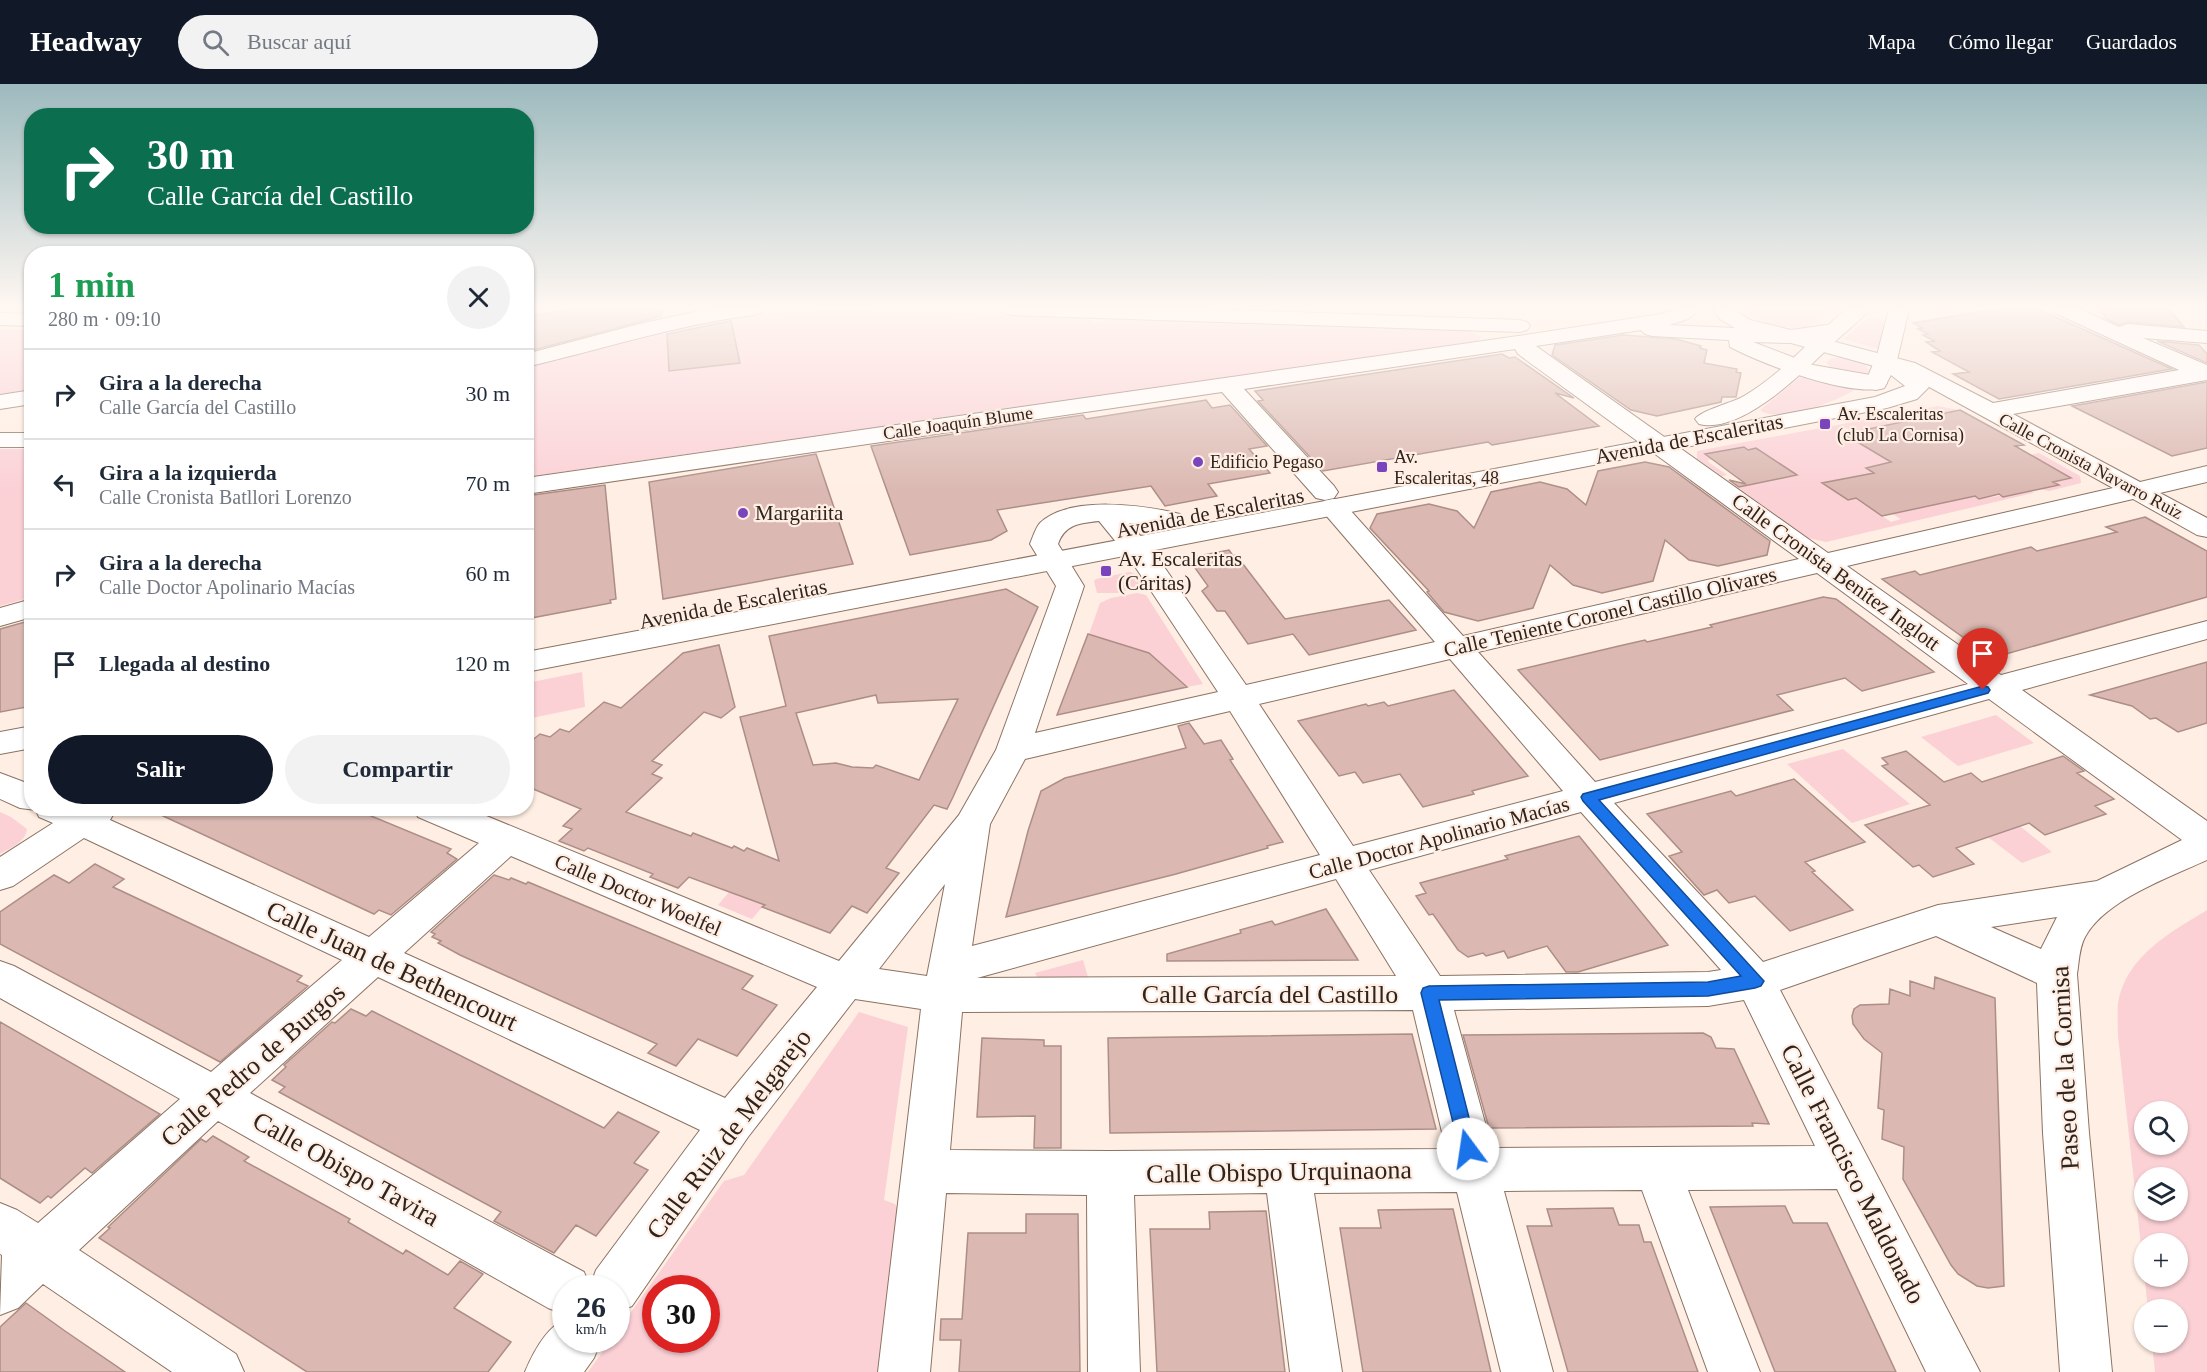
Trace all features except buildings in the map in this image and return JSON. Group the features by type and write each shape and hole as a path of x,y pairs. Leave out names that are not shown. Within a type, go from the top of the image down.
{"street":[{"name":"Calle Joaquín Blume","path":"534,485 1334,369"},
{"name":"Calle Cronista Benítez Inglott","path":"1554,369 2207,842"},
{"path":"1759,369 1770,389"},
{"name":"Avenida de Escaleritas","path":"1650,438 1744,407 1795,369"},
{"path":"1811,369 1856,381 1882,373 1883,369"},
{"name":"Calle Cronista Navarro Ruiz","path":"1876,369 1882,373 1930,378 2207,529"},
{"name":"Calle Cronista Navarro Ruiz","path":"1930,369 1981,407"},
{"name":"Avenida de Escaleritas","path":"1179,527 1650,438 1827,412 1901,397 1918,387 1908,375 1882,373 1869,391 1827,412"},
{"path":"1981,407 2205,373"},
{"name":"Calle Francisco Maldonado","path":"1228,385 1456,648 1755,981 1954,1370"},
{"path":"0,402 24,398"},
{"path":"0,440 24,440"},
{"name":"Calle Teniente Coronel Castillo Olivares","path":"1012,750 2207,474"},
{"path":"1070,586 1048,552 1048,531 1057,523 1078,516 1126,535 1179,527"},
{"path":"1126,535 1179,527"},
{"path":"1126,535 1238,698 1347,863 1429,993 1527,1372"},
{"name":"Avenida de Escaleritas","path":"534,642 1048,552 1126,535"},
{"name":"Avenida de Escaleritas","path":"534,660 1018,568 1048,552"},
{"path":"1018,568 1045,570 1070,586"},
{"path":"904,1372 946,982 972,824 1012,750 1070,586"},
{"path":"0,617 24,610"},
{"name":"Calle Doctor Apolinario Macías","path":"946,982 1347,863 2207,630"},
{"path":"0,743 24,738"},
{"path":"0,762 24,758"},
{"path":"0,785 24,796"},
{"path":"0,876 75,816"},
{"name":"Calle Juan de Bethencourt","path":"85,816 375,958 732,1124"},
{"name":"Calle Doctor Woelfel","path":"450,816 845,981"},
{"name":"Calle Ruiz de Melgarejo","path":"623,1275 732,1124 972,824"},
{"name":"Calle Pedro de Burgos","path":"0,1290 213,1097 375,958 506,840"},
{"name":"Paseo de la Cornisa","path":"2085,1372 2066,1133 2057,974 2060,951 2066,935 2086,908 2102,895 2207,842"},
{"name":"Calle García del Castillo","path":"845,981 1429,993 1708,989 1755,981 1842,954 1938,920 2102,895"},
{"path":"1938,920 2057,974"},
{"name":"Calle Obispo Tavira","path":"0,978 552,1282"},
{"name":"Calle Obispo Urquinaona","path":"925,1172 1110,1173 1849,1167"},
{"path":"1657,1169 1734,1372"},
{"path":"1287,1172 1316,1372"},
{"path":"1110,1173 1114,1372"},
{"path":"0,1226 218,1372"},
{"path":"551,1372 566,1353"}],"shaded area":[{"path":"0,369 24,369 24,390 0,394"},
{"path":"534,369 1281,369 534,476"},
{"path":"1834,369 1868,369 1869,372 1858,375"},
{"path":"1805,373 1858,388 1838,399 1794,413 1780,415 1760,410"},
{"path":"1938,406 1963,411 1980,421 1902,422 1853,432 1846,428 1838,430 1901,469 1940,475 1979,499 2032,491 2033,493 1826,542 1808,538 1733,484 1748,481 1753,484 1790,477 1756,448 1748,450 1744,447 1706,454 1712,459 1707,461 1727,475 1722,476 1697,459 1697,451","holes":["1874,473 1946,502 1892,514 1901,519 1891,522 1856,498 1848,500 1823,483"]},
{"path":"0,449 24,449 24,599 0,606"},
{"path":"2039,453 2080,476 2081,483 2049,491 2039,489 2057,484 2053,482 2071,478 2030,455"},
{"path":"1134,573 1141,584 1139,587 1117,593 1097,593 1094,581 1096,579"},
{"path":"1137,593 1146,595 1203,684 1187,687 1152,655 1089,634 1100,603 1111,598"},
{"path":"582,672 585,707 534,718 534,682"},
{"path":"1996,715 2034,743 1958,766 1921,737"},
{"path":"1843,749 1910,804 1852,823 1787,764"},
{"path":"1999,809 2052,852 2022,863 1988,837"},
{"path":"0,812 27,829 21,841 0,854"},
{"path":"730,891 764,905 752,919 718,905"},
{"path":"2207,910 2207,1372 2155,1372 2153,1353 2188,1353 2188,1299 2147,1299 2146,1287 2188,1287 2188,1233 2140,1233 2138,1221 2188,1221 2188,1167 2134,1167 2134,1182 2118,1036 2118,1003 2123,986 2140,959 2165,937"},
{"path":"1083,960 1088,977 1037,977 1035,973"},
{"path":"859,1012 908,1027 884,1200 895,1204 900,1211 881,1372 588,1372 602,1353 630,1353 630,1314 642,1297 642,1353 720,1353 720,1275 657,1275 724,1181 744,1175"}],"place":[{"name":"Av. Escaleritas (club La Cornisa)","path":"1825,424"},
{"name":"Edificio Pegaso","path":"1198,462"},
{"name":"Av. Escaleritas, 48","path":"1382,467"},
{"name":"Margariita","path":"743,513"},
{"name":"Av. Escaleritas (Cáritas)","path":"1106,571"}],"route":[{"path":"1468,1149 1429,993 1708,989 1755,981 1588,797 1983,690"}]}
